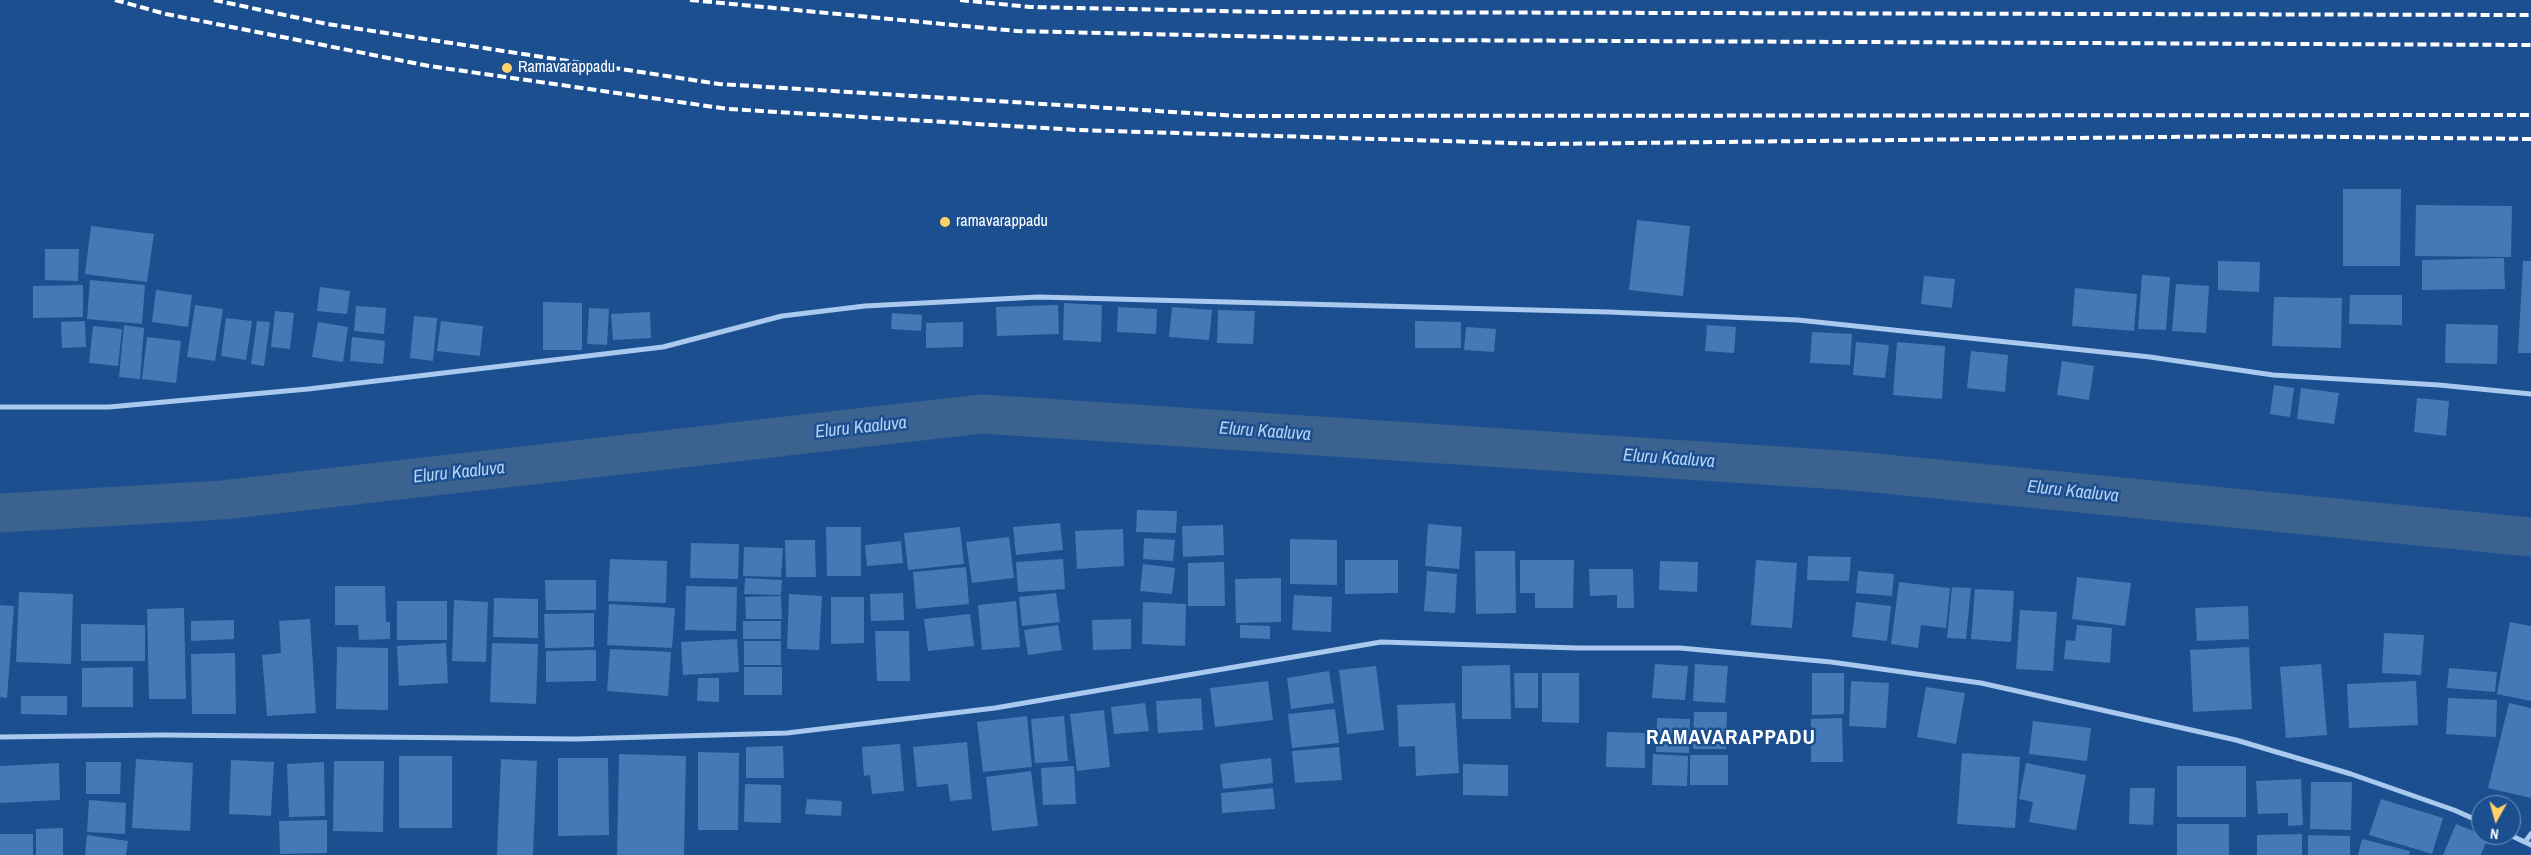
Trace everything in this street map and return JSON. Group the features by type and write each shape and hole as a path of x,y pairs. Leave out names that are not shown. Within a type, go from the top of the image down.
{"street":[{"path":"0,407 109,406 308,389 663,347 782,316 865,306 1038,297 1609,312 1798,320 2150,357 2273,375 2439,384 2531,394"},
{"path":"0,737 162,735 576,739 787,733 995,708 1381,642 1578,648 1680,648 1831,662 1990,685 2236,740 2351,774 2471,818"},
{"path":"2524,842 2531,834"},
{"path":"2521,840 2531,845"}],"building":[{"path":"2343,189 2401,189 2400,266 2343,266"},
{"path":"2416,205 2512,206 2511,257 2415,256"},
{"path":"1637,220 1690,226 1683,296 1629,290"},
{"path":"91,226 154,234 147,282 85,274"},
{"path":"45,249 79,249 78,281 45,280"},
{"path":"2504,258 2505,289 2422,290 2422,260"},
{"path":"2218,261 2260,262 2259,292 2218,290"},
{"path":"2523,261 2531,261 2531,353 2518,353"},
{"path":"2142,275 2170,277 2166,330 2138,329"},
{"path":"1924,276 1955,279 1952,308 1921,304"},
{"path":"90,280 145,285 142,324 87,319"},
{"path":"2176,284 2209,286 2206,333 2172,331"},
{"path":"83,285 83,317 33,318 33,286"},
{"path":"320,287 350,291 347,314 317,311"},
{"path":"2075,288 2137,294 2134,331 2072,326"},
{"path":"156,290 192,295 188,327 152,322"},
{"path":"2350,295 2402,295 2402,325 2349,324"},
{"path":"2274,297 2342,298 2341,348 2272,346"},
{"path":"543,302 582,303 582,350 543,350"},
{"path":"1064,303 1102,305 1101,342 1063,340"},
{"path":"195,305 223,309 215,361 187,357"},
{"path":"1058,305 1059,334 997,336 996,307"},
{"path":"356,306 386,308 384,334 354,331"},
{"path":"1118,307 1157,309 1156,334 1117,332"},
{"path":"1172,307 1212,310 1209,340 1169,337"},
{"path":"589,308 609,309 607,345 587,344"},
{"path":"1218,310 1255,311 1253,344 1217,343"},
{"path":"275,311 294,313 290,349 271,347"},
{"path":"650,312 651,338 613,340 611,314"},
{"path":"892,313 922,315 921,331 891,329"},
{"path":"414,316 437,318 433,361 410,358"},
{"path":"226,318 252,321 246,360 221,356"},
{"path":"85,321 86,347 62,348 61,322"},
{"path":"257,321 270,322 264,366 251,364"},
{"path":"441,321 483,326 480,356 437,351"},
{"path":"1415,321 1461,322 1461,348 1415,348"},
{"path":"318,322 348,327 343,362 312,357"},
{"path":"963,322 963,347 926,348 926,323"},
{"path":"2446,324 2498,325 2497,364 2445,363"},
{"path":"124,325 144,328 140,379 119,377"},
{"path":"1707,325 1736,327 1734,353 1705,351"},
{"path":"93,326 122,329 118,366 89,363"},
{"path":"1466,327 1496,329 1494,352 1464,350"},
{"path":"1812,332 1852,334 1850,365 1810,363"},
{"path":"147,337 181,341 176,383 142,379"},
{"path":"352,337 385,341 383,364 350,361"},
{"path":"1856,342 1889,345 1885,378 1853,375"},
{"path":"1897,342 1945,346 1942,399 1893,395"},
{"path":"1971,351 2008,355 2005,392 1967,388"},
{"path":"2062,361 2094,366 2089,400 2057,395"},
{"path":"2274,385 2294,388 2290,417 2270,414"},
{"path":"2301,388 2339,393 2334,424 2297,419"},
{"path":"2417,398 2449,401 2446,436 2414,432"},
{"path":"1137,510 1177,511 1176,533 1136,532"},
{"path":"1060,523 1063,550 1016,555 1013,527"},
{"path":"1428,524 1462,527 1459,569 1425,566"},
{"path":"1223,525 1224,555 1183,557 1182,526"},
{"path":"826,527 861,527 861,576 827,576"},
{"path":"960,527 964,564 908,570 904,533"},
{"path":"1123,529 1124,566 1077,569 1075,531"},
{"path":"1009,537 1014,578 972,583 966,542"},
{"path":"1144,538 1175,540 1173,561 1143,559"},
{"path":"1290,539 1337,540 1337,585 1290,584"},
{"path":"785,540 815,540 816,577 786,577"},
{"path":"901,541 903,563 867,566 865,545"},
{"path":"691,543 739,544 738,579 690,578"},
{"path":"744,547 783,548 781,577 743,576"},
{"path":"1475,551 1515,551 1516,613 1476,614"},
{"path":"1808,556 1851,557 1849,581 1807,580"},
{"path":"610,559 667,561 666,603 608,601"},
{"path":"1063,559 1065,589 1018,592 1016,562"},
{"path":"1345,560 1398,560 1398,593 1345,594"},
{"path":"1520,560 1574,560 1573,608 1535,608 1535,593 1520,593"},
{"path":"1756,560 1797,563 1792,628 1751,625"},
{"path":"1660,561 1698,562 1697,592 1659,590"},
{"path":"1224,562 1225,606 1188,606 1188,563"},
{"path":"1143,564 1175,568 1172,594 1140,591"},
{"path":"966,567 969,604 916,609 913,572"},
{"path":"1589,569 1633,569 1634,608 1617,608 1617,595 1590,596"},
{"path":"1427,571 1457,574 1455,613 1424,611"},
{"path":"1858,571 1894,574 1892,596 1856,593"},
{"path":"2077,577 2131,583 2125,626 2072,619"},
{"path":"745,578 782,580 781,595 744,594"},
{"path":"1281,578 1281,622 1236,623 1235,579"},
{"path":"545,580 596,580 596,610 546,610"},
{"path":"1899,582 1950,588 1946,628 1921,625 1918,648 1891,644"},
{"path":"335,586 385,586 386,622 390,622 390,639 359,640 358,625 335,625"},
{"path":"686,586 737,587 736,631 685,630"},
{"path":"1952,587 1971,588 1966,639 1947,638"},
{"path":"1975,589 2014,591 2011,642 1971,639"},
{"path":"19,592 73,594 71,664 16,662"},
{"path":"903,593 904,620 871,621 870,594"},
{"path":"1056,593 1060,622 1022,626 1019,597"},
{"path":"789,594 822,596 819,650 787,649"},
{"path":"1294,595 1332,597 1331,632 1292,630"},
{"path":"781,596 782,619 746,619 745,597"},
{"path":"831,597 864,597 864,643 831,644"},
{"path":"494,598 538,599 538,638 493,637"},
{"path":"454,600 488,602 486,662 452,661"},
{"path":"397,601 447,601 447,640 397,640"},
{"path":"1016,601 1020,647 982,650 978,605"},
{"path":"1143,602 1186,604 1185,646 1142,644"},
{"path":"1856,602 1891,606 1887,641 1852,637"},
{"path":"609,604 675,608 672,648 607,645"},
{"path":"0,605 14,606 7,698 0,697"},
{"path":"2248,606 2249,639 2197,641 2195,608"},
{"path":"184,608 186,699 149,699 147,609"},
{"path":"2020,610 2057,612 2053,671 2016,669"},
{"path":"594,613 594,647 545,648 544,614"},
{"path":"970,614 974,646 928,651 924,619"},
{"path":"310,619 316,713 267,716 262,655 281,653 279,621"},
{"path":"1131,619 1131,649 1093,650 1092,620"},
{"path":"234,620 234,639 191,641 191,621"},
{"path":"743,621 781,621 781,639 743,639"},
{"path":"2510,622 2531,626 2531,701 2497,694"},
{"path":"81,624 145,625 145,661 81,661"},
{"path":"1058,625 1062,650 1028,655 1024,630"},
{"path":"1240,625 1270,626 1270,639 1240,638"},
{"path":"2077,625 2112,628 2110,663 2064,659 2066,640 2075,641"},
{"path":"875,631 909,631 910,681 877,681"},
{"path":"2384,633 2424,635 2421,675 2382,673"},
{"path":"737,639 739,672 683,675 681,642"},
{"path":"744,641 781,641 781,665 744,665"},
{"path":"446,643 448,683 399,686 397,646"},
{"path":"492,643 538,644 536,704 490,702"},
{"path":"337,647 388,648 388,710 336,709"},
{"path":"2249,647 2252,709 2193,712 2190,650"},
{"path":"610,649 671,652 668,696 607,691"},
{"path":"596,650 596,681 546,682 546,651"},
{"path":"235,653 236,714 192,714 191,654"},
{"path":"1655,664 1688,666 1685,700 1652,698"},
{"path":"1695,664 1728,666 1725,703 1693,701"},
{"path":"2321,664 2327,735 2286,738 2280,667"},
{"path":"1510,665 1511,719 1462,719 1462,666"},
{"path":"1376,666 1384,730 1347,734 1339,670"},
{"path":"133,667 133,707 82,707 82,668"},
{"path":"744,667 782,667 782,695 744,695"},
{"path":"2449,668 2497,672 2495,692 2447,688"},
{"path":"1329,671 1334,703 1291,709 1287,678"},
{"path":"1514,673 1538,673 1538,708 1515,708"},
{"path":"1542,673 1579,673 1579,723 1542,722"},
{"path":"1812,673 1844,673 1844,714 1812,715"},
{"path":"698,678 719,678 719,702 697,701"},
{"path":"1268,681 1273,720 1215,727 1210,688"},
{"path":"1851,681 1889,683 1886,728 1849,726"},
{"path":"2416,681 2418,725 2349,728 2347,684"},
{"path":"1926,687 1965,693 1956,744 1917,737"},
{"path":"21,696 67,696 67,715 21,714"},
{"path":"1201,698 1203,730 1158,733 1156,701"},
{"path":"2448,698 2497,700 2496,737 2446,734"},
{"path":"1145,703 1149,731 1114,734 1111,707"},
{"path":"1455,703 1459,773 1416,776 1415,746 1399,747 1397,705"},
{"path":"2509,703 2531,708 2531,798 2488,788"},
{"path":"1335,709 1339,743 1292,748 1288,714"},
{"path":"1104,710 1110,767 1077,771 1070,714"},
{"path":"1694,712 1727,712 1726,749 1693,749"},
{"path":"1027,716 1032,767 983,772 977,722"},
{"path":"1064,716 1068,761 1035,763 1031,719"},
{"path":"1657,718 1690,719 1689,753 1656,752"},
{"path":"1842,718 1843,762 1811,762 1811,719"},
{"path":"2033,721 2091,728 2087,761 2029,754"},
{"path":"1607,732 1645,733 1645,768 1606,767"},
{"path":"967,742 972,799 950,801 948,784 917,787 913,747"},
{"path":"900,744 904,791 872,794 870,775 864,776 862,747"},
{"path":"783,746 784,778 746,778 746,747"},
{"path":"1339,747 1342,780 1295,783 1292,751"},
{"path":"698,752 739,753 738,830 698,830"},
{"path":"1962,753 2020,757 2015,828 1957,824"},
{"path":"619,754 686,756 684,855 617,855"},
{"path":"1653,754 1688,756 1687,786 1652,785"},
{"path":"1690,755 1728,755 1728,785 1690,785"},
{"path":"399,756 452,756 452,828 399,828"},
{"path":"558,758 608,758 609,835 558,836"},
{"path":"1271,758 1273,783 1223,789 1220,764"},
{"path":"136,759 193,763 190,831 132,828"},
{"path":"501,759 537,761 533,855 497,855"},
{"path":"231,760 274,762 271,816 229,814"},
{"path":"334,761 384,761 383,832 333,831"},
{"path":"86,762 121,762 120,794 86,794"},
{"path":"324,762 325,816 289,817 287,764"},
{"path":"59,763 60,800 0,803 0,766"},
{"path":"2026,763 2086,775 2076,830 2029,822 2033,802 2019,799"},
{"path":"1463,764 1508,765 1508,796 1463,795"},
{"path":"1074,766 1076,804 1043,805 1041,768"},
{"path":"2177,766 2246,766 2246,817 2177,817"},
{"path":"1031,771 1038,826 992,831 986,777"},
{"path":"2301,779 2303,825 2288,826 2288,813 2258,814 2256,781"},
{"path":"2311,782 2352,782 2351,830 2310,829"},
{"path":"745,784 781,785 781,823 744,822"},
{"path":"1273,788 1275,809 1222,813 1221,793"},
{"path":"2130,788 2155,788 2153,825 2129,824"},
{"path":"807,799 842,801 841,816 805,814"},
{"path":"2381,799 2443,818 2432,854 2369,835"},
{"path":"89,800 126,803 125,834 87,832"},
{"path":"327,820 327,853 280,854 279,821"},
{"path":"2177,824 2229,824 2229,855 2177,855"},
{"path":"2456,824 2471,830 2471,845 2485,845 2481,855 2443,855"},
{"path":"63,828 63,855 36,855 36,829"},
{"path":"0,834 33,834 33,855 0,855"},
{"path":"2302,834 2302,855 2257,855 2257,835"},
{"path":"87,835 128,841 126,855 85,855"},
{"path":"2308,835 2350,836 2350,855 2308,855"},
{"path":"2362,839 2410,851 2409,855 2358,855"}],"waterway":[{"name":"Eluru Kaaluva","path":"0,513 222,500 982,414 1855,471 2531,537"}],"railway":[{"path":"115,0 166,14 429,66 728,109 1077,130 1544,144 2253,136 2531,139"},
{"path":"214,0 327,24 719,84 1239,116 2531,115"},
{"path":"690,0 1017,31 1406,40 2531,45"},
{"path":"960,0 1030,7 1270,12 2531,15"}],"place":[{"name":"Ramavarappadu","path":"507,68"},
{"name":"ramavarappadu","path":"945,222"}],"district":[{"name":"RAMAVARAPPADU","path":"1731,738"}]}
